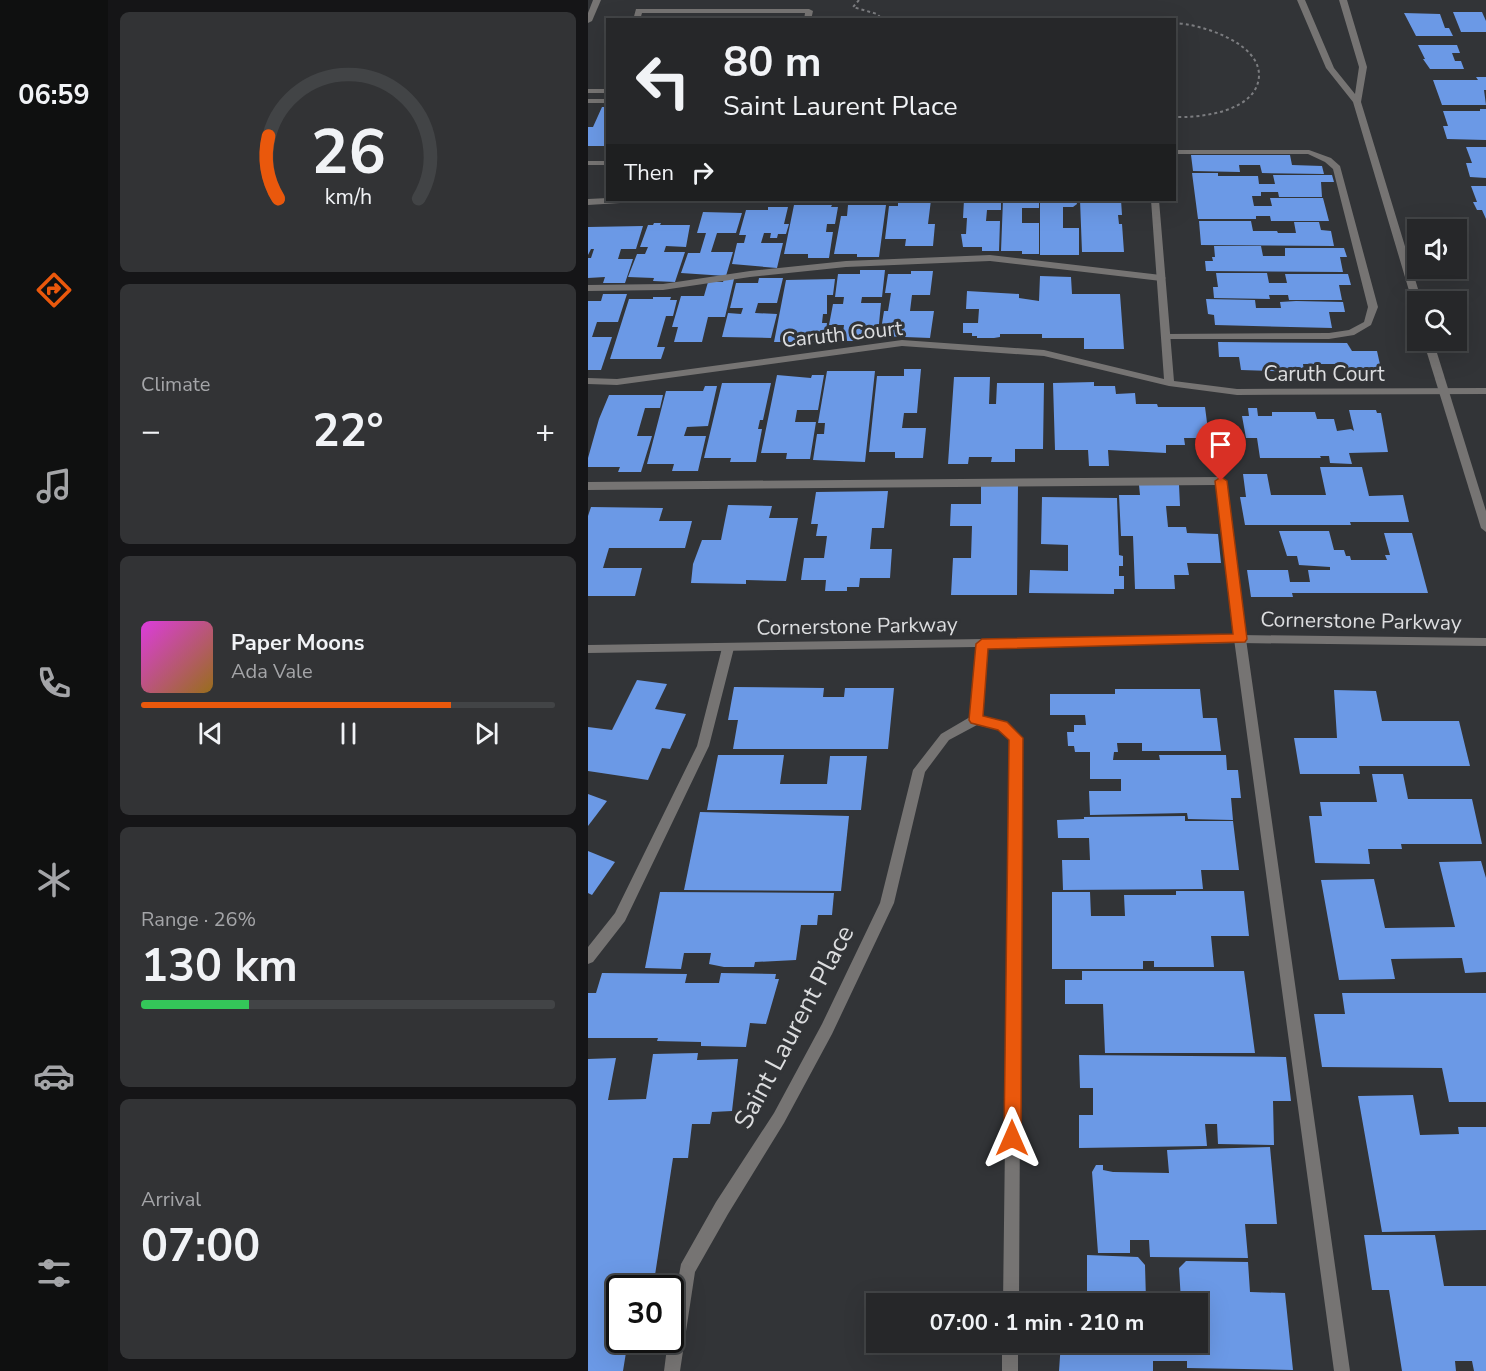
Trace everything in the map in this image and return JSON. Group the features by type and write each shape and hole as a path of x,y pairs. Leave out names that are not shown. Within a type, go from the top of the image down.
{"street":[{"path":"588,21 597,0"},
{"path":"1301,0 1330,68 1357,102 1414,291"},
{"path":"1344,0 1363,67 1357,102"},
{"path":"637,18 639,11 809,10 807,18"},
{"path":"588,91 606,89"},
{"path":"588,101 606,101"},
{"path":"1166,337 1329,336 1351,333 1368,323 1373,307 1337,168 1328,160 1309,153 1298,152 1176,152"},
{"path":"588,163 606,163"},
{"path":"588,202 606,201"},
{"path":"1155,201 1169,383"},
{"path":"588,288 663,287 750,274 846,264 990,258 1161,279"},
{"name":"Caruth Court","path":"588,381 617,382 902,343 1044,353 1169,383 1237,392 1486,391"},
{"path":"1431,351 1486,528"},
{"path":"588,486 1221,481 1240,639 1342,1371"},
{"name":"Cornerstone Parkway","path":"588,649 1240,639 1486,642"},
{"path":"982,644 976,720 1002,726 1016,738 1011,1293"},
{"path":"588,958 620,917 703,746 728,648"},
{"name":"Saint Laurent Place","path":"672,1371 687,1270 722,1208 779,1118 827,1029 887,903 919,770 945,737 976,720"},
{"path":"1010,1353 1010,1371"}],"path":[{"path":"859,0 853,7 878,14 881,18"},
{"path":"1176,23 1208,28 1242,45 1253,56 1260,78 1254,89 1232,108 1201,118 1176,117"}],"building":[{"path":"1453,12 1482,12 1486,21 1486,32 1461,32"},
{"path":"1404,13 1440,14 1445,28 1449,28 1453,36 1416,36"},
{"path":"1418,45 1457,45 1460,53 1452,53 1455,61 1461,61 1464,69 1430,69"},
{"path":"1476,77 1486,77 1486,90 1484,90 1486,105 1442,105 1433,80 1478,80"},
{"path":"602,107 606,107 606,146 588,146 588,127 593,127"},
{"path":"1480,109 1486,109 1486,140 1447,139 1443,126 1448,126 1443,111 1480,111"},
{"path":"1466,147 1486,147 1486,178 1470,177 1466,163 1472,163"},
{"path":"1191,155 1290,155 1292,165 1322,166 1324,174 1262,173 1260,165 1239,165 1240,172 1193,171"},
{"path":"1192,173 1218,173 1218,176 1258,176 1259,184 1275,184 1273,175 1332,175 1334,182 1321,182 1322,197 1279,197 1278,192 1261,192 1261,196 1252,196 1254,206 1272,206 1270,198 1323,198 1329,221 1271,221 1270,216 1256,216 1256,219 1198,219"},
{"path":"1471,186 1486,186 1486,219 1482,210 1477,210 1473,202 1477,202"},
{"path":"898,201 931,201 928,224 935,224 933,246 905,246 906,239 885,239 889,206 898,206"},
{"path":"964,201 1001,201 1001,210 987,210 986,221 1000,221 999,251 982,251 982,247 963,247 961,234 966,234 967,218 963,218"},
{"path":"1003,201 1039,201 1039,208 1022,208 1022,223 1039,223 1039,254 1001,251"},
{"path":"1040,201 1076,201 1077,204 1073,207 1063,207 1063,228 1079,228 1079,255 1040,255"},
{"path":"1080,201 1121,201 1122,215 1118,215 1119,224 1122,224 1124,252 1082,252"},
{"path":"794,205 838,207 835,224 827,224 826,232 833,232 829,258 808,258 808,254 784,254"},
{"path":"848,205 886,205 879,257 834,254 841,216 847,216"},
{"path":"768,207 788,207 784,224 789,224 786,234 778,234 777,238 770,238 771,233 764,233 761,243 783,243 777,268 732,264 737,243 744,243 746,235 739,235 746,210 768,210"},
{"path":"703,212 742,213 736,233 717,233 711,252 733,252 726,276 681,273 688,253 700,253 706,233 697,233"},
{"path":"1199,221 1251,221 1253,231 1277,231 1278,233 1296,233 1294,222 1319,222 1321,230 1331,231 1334,246 1201,245"},
{"path":"654,223 690,225 686,247 666,246 664,252 685,252 675,282 628,277 637,254 645,254 648,247 640,247 648,225"},
{"path":"643,226 636,249 621,249 618,259 633,259 625,283 603,283 605,277 588,278 588,258 591,258 594,249 591,249 588,255 588,227"},
{"path":"1214,246 1261,246 1263,256 1285,256 1285,248 1344,248 1347,257 1340,257 1343,272 1206,271 1205,261 1213,261 1212,257 1215,257"},
{"path":"860,270 885,270 882,297 862,297 861,303 881,303 878,334 859,334 858,341 842,341 844,325 829,325 833,304 843,304 844,297 835,297 838,274 860,274"},
{"path":"911,271 933,271 930,295 912,295 910,311 934,311 930,338 880,336 884,311 888,311 891,293 885,293 888,274 911,274"},
{"path":"1216,273 1267,273 1269,283 1287,283 1285,274 1348,274 1351,285 1339,285 1342,300 1289,300 1288,295 1269,295 1270,299 1214,298 1213,287 1218,287"},
{"path":"1040,276 1071,277 1072,294 1120,294 1124,349 1084,349 1084,338 1042,338 1042,334 1000,334 1000,337 977,338 977,336 972,336 972,333 963,333 963,323 978,323 979,309 966,309 967,291 1019,294 1019,298 1039,301"},
{"path":"759,278 783,278 777,303 758,303 755,313 777,314 771,338 722,337 728,313 741,314 743,308 730,308 736,283 758,283"},
{"path":"724,279 734,279 725,317 708,317 702,342 674,342 678,327 672,327 681,296 704,296 708,282 723,282"},
{"path":"835,279 833,295 827,295 827,314 823,314 822,323 827,323 824,342 774,342 786,280"},
{"path":"603,294 627,294 618,322 597,322 592,337 612,337 601,370 588,370 588,301 601,301"},
{"path":"653,297 671,297 670,300 677,300 673,316 666,316 657,347 665,347 661,359 610,359 629,299 653,299"},
{"path":"1206,299 1255,300 1256,308 1281,308 1280,302 1343,302 1345,312 1329,312 1332,328 1215,325 1214,315 1208,314"},
{"path":"1218,342 1347,343 1352,351 1377,351 1381,369 1337,369 1336,364 1303,364 1304,372 1241,370 1239,357 1219,357"},
{"path":"904,369 921,369 917,413 904,413 902,428 926,428 923,458 895,458 895,452 869,452 877,376 904,376"},
{"path":"827,371 875,371 865,462 813,460 817,434 824,434 825,423 818,423"},
{"path":"777,375 811,378 812,375 824,375 818,410 797,410 795,422 816,422 810,459 786,459 787,453 761,453"},
{"path":"954,377 990,377 989,404 996,404 997,383 1044,383 1043,449 1015,449 1015,462 991,462 992,457 969,457 968,464 948,464"},
{"path":"1094,382 1094,386 1115,386 1116,394 1135,393 1136,404 1157,404 1158,407 1205,407 1209,438 1184,438 1185,445 1166,445 1166,453 1108,450 1109,466 1089,466 1088,450 1055,450 1053,383"},
{"path":"722,383 771,383 763,420 760,420 758,429 762,429 756,462 730,462 731,458 704,458"},
{"path":"705,386 717,386 708,426 687,427 684,436 706,436 698,471 672,471 674,464 647,464 666,391 703,391"},
{"path":"609,395 663,395 660,408 645,408 637,436 652,436 641,472 618,472 620,467 588,467 588,458 599,419"},
{"path":"1248,408 1257,408 1258,416 1272,416 1272,412 1315,412 1317,419 1334,419 1337,431 1351,429 1354,431 1349,410 1376,410 1377,413 1381,413 1388,452 1349,453 1352,464 1330,463 1329,456 1260,458 1257,438 1246,438 1242,416 1249,416"},
{"path":"1320,467 1362,467 1369,496 1403,495 1409,522 1350,522 1351,525 1245,525 1240,497 1246,497 1243,474 1267,474 1271,495 1326,495"},
{"path":"981,484 1018,484 1017,595 951,595 953,558 971,558 972,526 950,526 951,504 981,504"},
{"path":"1139,485 1179,485 1180,506 1166,506 1168,527 1186,527 1187,533 1218,534 1221,563 1187,563 1189,575 1174,575 1175,589 1135,589 1133,536 1121,536 1119,495 1140,495"},
{"path":"888,491 884,528 872,528 870,549 892,549 890,578 860,578 859,587 847,587 847,591 825,591 826,580 801,580 804,558 824,558 827,536 816,536 818,524 811,524 816,492"},
{"path":"1042,497 1117,498 1119,555 1123,556 1123,566 1119,566 1119,576 1124,576 1124,589 1114,589 1114,594 1029,593 1030,570 1068,571 1068,545 1041,544"},
{"path":"728,505 772,506 769,518 798,518 786,581 746,580 746,584 691,583 693,564 702,540 721,540"},
{"path":"591,507 663,508 659,521 692,521 685,548 609,548 603,568 642,568 635,596 588,596 588,516"},
{"path":"1279,531 1329,531 1334,550 1344,550 1346,556 1350,556 1351,560 1387,560 1385,555 1390,555 1384,533 1412,533 1428,593 1292,593 1293,597 1251,597 1247,570 1288,570 1290,582 1310,582 1308,570 1330,570 1330,567 1299,565 1297,556 1287,556"},
{"path":"637,680 667,684 655,709 686,714 670,749 662,748 648,780 588,771 588,727 612,730"},
{"path":"734,687 824,688 823,697 844,697 845,688 894,688 888,749 733,749 738,720 728,720"},
{"path":"1115,689 1200,689 1203,718 1217,718 1221,751 1142,751 1142,743 1117,743 1118,752 1114,752 1113,760 1160,760 1159,755 1226,755 1227,770 1238,770 1241,798 1231,798 1233,820 1188,819 1187,813 1090,815 1089,791 1121,791 1121,779 1090,779 1090,752 1075,752 1074,746 1068,746 1067,732 1074,732 1074,725 1086,725 1085,715 1050,715 1050,694 1115,694"},
{"path":"1334,690 1376,691 1382,721 1459,721 1470,766 1359,766 1360,774 1300,774 1294,738 1337,738"},
{"path":"718,755 784,755 780,784 827,784 830,756 867,756 861,810 707,810"},
{"path":"1372,774 1403,774 1408,799 1472,799 1482,844 1401,844 1402,849 1368,849 1370,864 1315,863 1309,816 1322,816 1320,802 1377,802"},
{"path":"588,794 607,801 588,826"},
{"path":"700,812 849,816 841,891 684,890"},
{"path":"1185,816 1185,821 1233,821 1239,870 1201,870 1203,889 1063,890 1062,860 1090,860 1089,838 1058,838 1057,820 1084,819 1084,817"},
{"path":"588,851 615,862 592,895 588,893"},
{"path":"1481,861 1486,878 1486,972 1465,973 1462,958 1391,959 1395,979 1339,980 1321,880 1374,879 1385,928 1455,927 1439,862"},
{"path":"1176,891 1244,891 1249,936 1211,936 1214,967 1154,967 1154,961 1143,961 1143,969 1052,969 1052,892 1090,892 1091,916 1125,916 1124,895 1176,895"},
{"path":"660,892 834,893 832,915 818,915 817,925 801,925 796,960 755,962 754,967 724,967 709,964 711,953 684,953 681,969 645,968"},
{"path":"1082,971 1244,971 1255,1053 1105,1053 1103,1004 1065,1004 1065,980 1082,980"},
{"path":"602,973 687,974 685,983 719,983 721,973 776,974 775,979 779,979 766,1024 750,1023 746,1047 701,1046 701,1042 657,1041 658,1038 588,1038 588,993 596,993"},
{"path":"1342,993 1486,993 1486,1102 1449,1102 1442,1068 1322,1067 1314,1014 1345,1014"},
{"path":"698,1053 697,1060 738,1059 732,1111 712,1112 710,1124 692,1124 688,1158 673,1158 655,1275 606,1275 606,1353 626,1353 623,1371 588,1371 588,1059 616,1058 608,1100 646,1099 653,1054"},
{"path":"1079,1055 1286,1057 1291,1101 1273,1101 1274,1145 1218,1144 1217,1124 1205,1124 1207,1146 1079,1148 1079,1115 1093,1115 1093,1088 1080,1088"},
{"path":"1413,1095 1420,1135 1459,1134 1458,1127 1486,1127 1486,1230 1382,1232 1358,1096"},
{"path":"1270,1147 1277,1224 1245,1224 1248,1258 1150,1257 1149,1240 1130,1240 1130,1253 1098,1253 1092,1172 1096,1165 1103,1165 1103,1170 1113,1172 1169,1173 1167,1150"},
{"path":"1364,1235 1435,1235 1444,1286 1486,1286 1486,1371 1474,1371 1472,1361 1455,1361 1456,1371 1402,1371 1389,1290 1372,1290"},
{"path":"1087,1255 1138,1257 1145,1265 1146,1293 1087,1293"},
{"path":"1186,1261 1248,1262 1250,1292 1285,1293 1293,1370 1187,1368 1187,1361 1153,1361 1153,1371 1059,1371 1060,1353 1208,1353 1208,1293 1181,1293 1179,1268"}],"route":[{"path":"1012,1138 1016,738 1002,726 976,720 982,644 1240,639 1221,481"}]}
